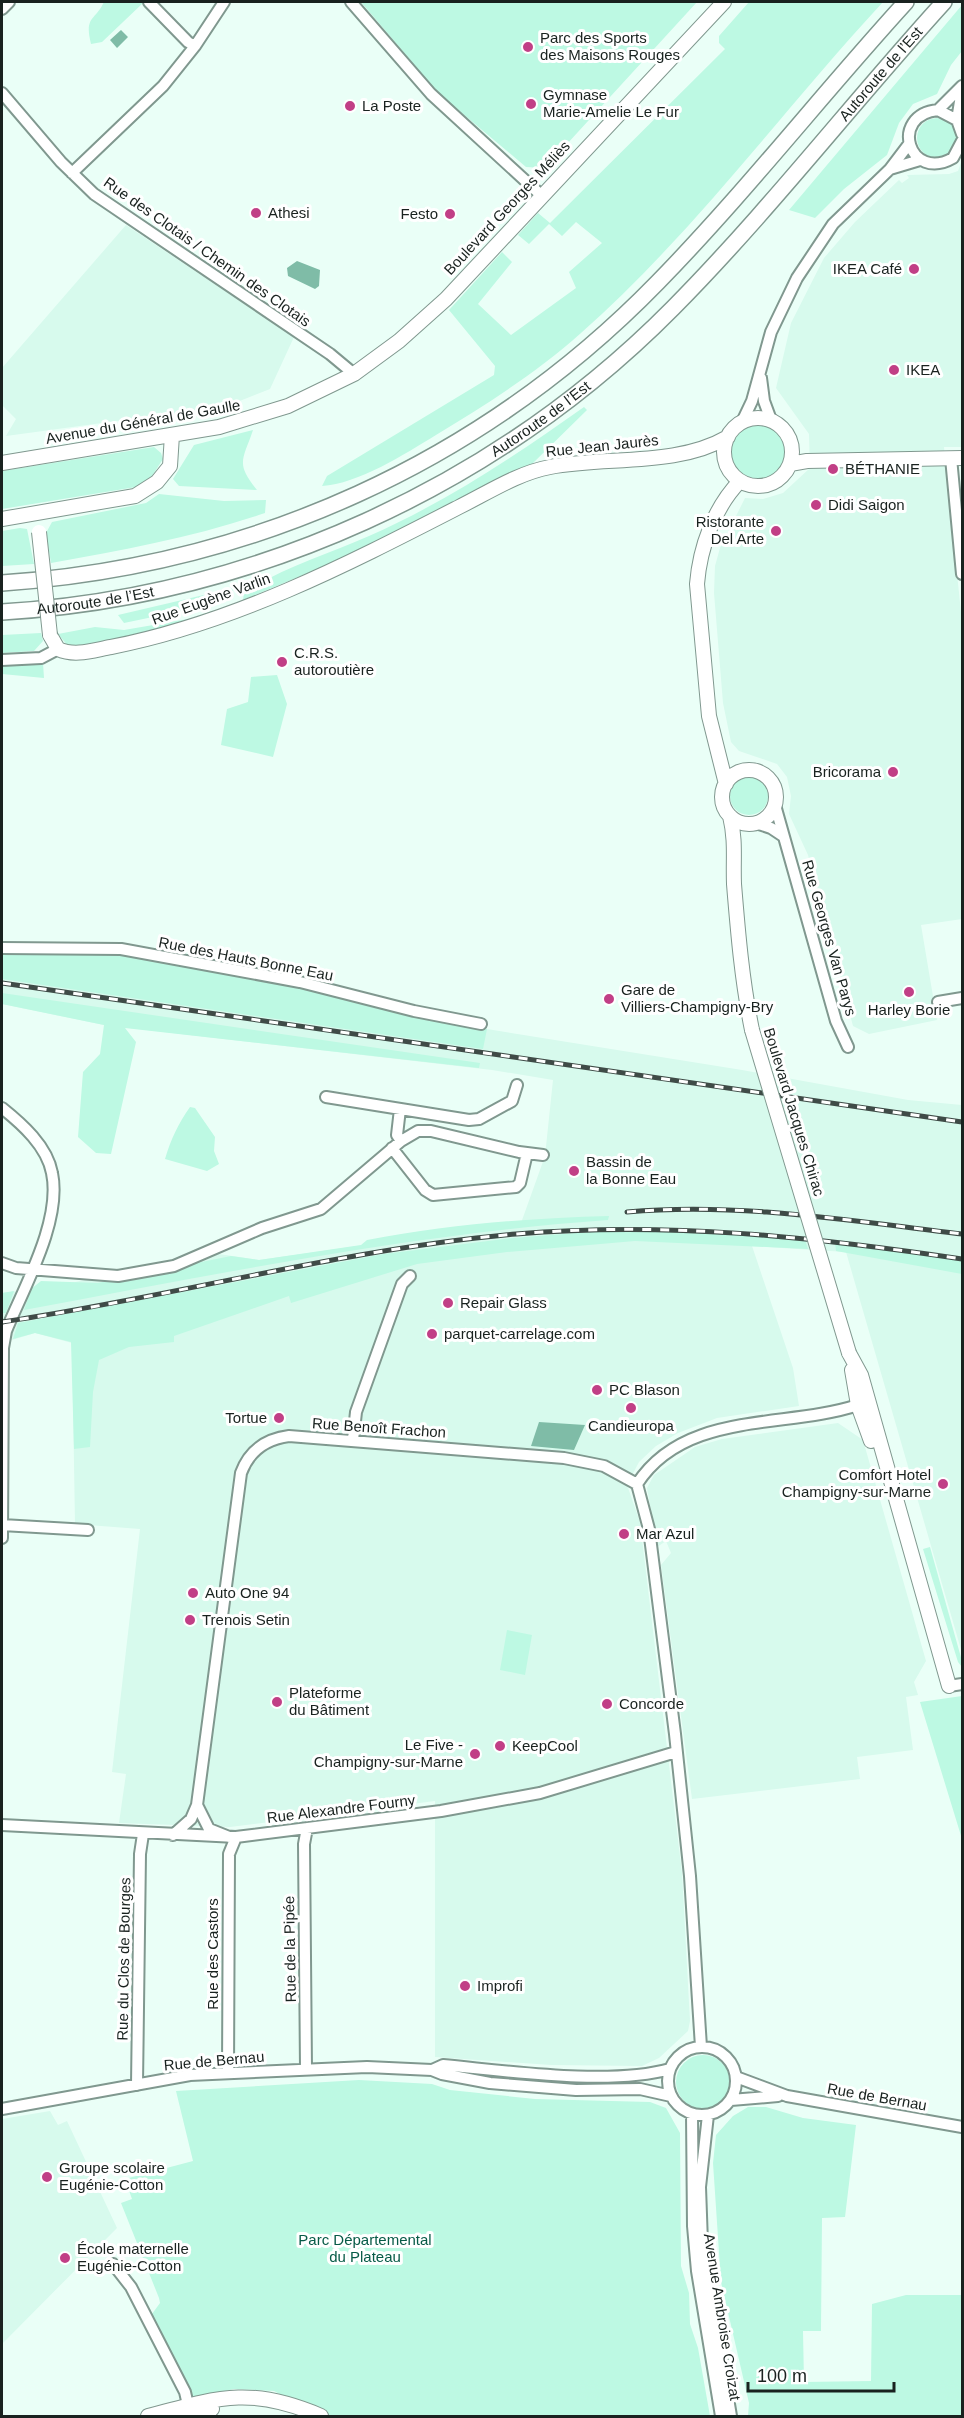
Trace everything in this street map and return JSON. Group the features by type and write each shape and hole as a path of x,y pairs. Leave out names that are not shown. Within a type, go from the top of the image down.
{"highway":[{"name":"Autoroute de l’Est","path":"2,583 108,572 226,545 326,509 366,491 484,426 595,342 657,284 724,211 844,70 906,2"},
{"name":"Autoroute de l’Est","path":"2,612 108,600 237,570 302,549 363,523 435,487 500,449 615,363 673,308 764,211 865,89 944,2"}],"main road":[{"name":"Boulevard Georges Méliès","path":"354,374 399,340 446,299 724,2"},
{"name":"Avenue du Général de Gaulle","path":"2,463 219,427 271,412 321,392 354,374"},
{"path":"728,437 724,448 726,462 731,472 740,481 751,486 769,484 784,475 790,464 793,448 783,428 771,420 757,418 742,422"},
{"name":"Rue Jean Jaurès","path":"690,454 728,437 742,422"},
{"path":"2,519 135,496 147,491 170,466 171,435"},
{"path":"793,448 806,451 927,451 957,458"},
{"name":"Rue Jean Jaurès","path":"358,559 532,471 591,461 690,454 726,462"},
{"path":"790,464 807,460 957,458"},
{"name":"Boulevard Jacques Chirac","path":"740,481 732,489 712,523 698,563 697,584 709,716 726,784 723,803 730,816 735,839 733,864 739,951 752,1030 849,1353 861,1375 864,1403 877,1449"},
{"path":"48,510 43,517 39,532 50,635 58,650"},
{"path":"21,516 32,522 39,532"},
{"name":"Rue Eugène Varlin","path":"58,650 74,654 158,638 211,620 358,559"},
{"path":"720,753 731,763 749,771 761,773 775,790 775,805 769,815 752,824 735,839"},
{"path":"726,784 736,774 749,771"},
{"path":"730,816 740,823 752,824"},
{"path":"864,1403 956,1685"},
{"path":"877,1449 892,1486"},
{"path":"877,1449 883,1483 902,1521"},
{"path":"148,2416 186,2405 247,2396 279,2402 321,2416"}],"street":[{"path":"2,9 9,2"},
{"path":"149,2 188,42 195,46"},
{"path":"72,172 163,86 195,46 224,2"},
{"path":"351,2 431,94 542,196"},
{"path":"742,422 752,401 780,311 807,260 853,202 890,169 909,144 910,127 915,120 921,114 938,110 963,87"},
{"path":"963,87 957,120 963,134"},
{"name":"Rue des Clotais / Chemin des Clotais","path":"2,93 72,172 122,215 330,354 354,374"},
{"path":"938,110 957,120"},
{"path":"909,144 920,159 937,165 945,163 958,153 963,141"},
{"path":"890,169 920,159"},
{"path":"760,372 764,402 771,420"},
{"path":"957,458 963,574"},
{"name":"Rue Eugène Varlin","path":"2,660 41,658 58,650"},
{"name":"Rue Georges Van Parys","path":"775,805 836,1021 848,1047"},
{"path":"752,824 771,828 783,837"},
{"name":"Rue des Hauts Bonne Eau","path":"2,948 121,949 300,982 370,1001 481,1024"},
{"path":"938,1002 963,998"},
{"path":"326,1098 464,1120 479,1119 512,1101 518,1085"},
{"path":"2,1108 27,1129 52,1172 53,1201 49,1224 6,1331 3,1348 2,1538"},
{"path":"400,1109 397,1135 401,1140"},
{"path":"461,1138 464,1120"},
{"path":"2,1263 16,1268 118,1276 174,1266 262,1228 321,1209 401,1140 424,1130 543,1155"},
{"path":"392,1148 425,1190 433,1195 516,1187 520,1183 527,1153"},
{"path":"353,1440 356,1412 402,1284 410,1276"},
{"path":"701,2047 690,1879 676,1752 649,1529 638,1484 655,1464 693,1438 718,1430 864,1403"},
{"name":"Rue Benoît Frachon","path":"197,1805 241,1473 245,1461 254,1451 280,1437 353,1440 583,1460 604,1466 638,1484"},
{"path":"2,1525 88,1530"},
{"name":"Rue Alexandre Fourny","path":"2,1825 232,1837 441,1811 540,1793 676,1752"},
{"path":"173,1835 191,1819 197,1805"},
{"path":"197,1805 209,1829 232,1837"},
{"name":"Rue de la Pipée","path":"306,2069 304,1844 307,1828"},
{"name":"Rue du Clos de Bourges","path":"137,2085 140,1854 143,1834"},
{"name":"Rue des Castors","path":"228,2073 229,1854 232,1837"},
{"path":"701,2047 720,2053 728,2059 736,2077 731,2100 725,2107 708,2115 692,2114 683,2110 671,2096 668,2087 670,2069 682,2053 701,2047"},
{"name":"Rue de Bernau","path":"432,2070 443,2065 562,2074 642,2076 670,2069"},
{"name":"Rue de Bernau","path":"2,2109 189,2075 367,2067 432,2070 442,2074 490,2082 576,2090 640,2089 671,2096"},
{"name":"Rue de Bernau","path":"736,2077 787,2096 963,2127"},
{"name":"Rue de Bernau","path":"731,2100 787,2096"},
{"name":"Avenue Ambroise Croizat","path":"692,2114 693,2226 697,2271 721,2416"},
{"name":"Avenue Ambroise Croizat","path":"708,2115 700,2187 702,2243 731,2416"},
{"path":"113,2264 131,2287 186,2405"}],"shaded area":[{"path":"121,30 128,37 117,48 110,40"},
{"path":"962,160 962,447 944,447 962,622 962,919 921,925 937,1020 869,1034 853,1026 808,855 789,814 791,796 787,777 777,764 739,751 731,742 723,703 714,593 715,566 720,548 745,498 763,499 783,493 810,468 809,434 776,388 791,323 824,258 855,222 899,180 902,183 909,178 907,175 949,174 958,171"},
{"path":"126,225 294,337 270,389 227,406 6,436 16,419 2,405 2,368"},
{"path":"297,261 320,270 319,286 315,289 288,276 287,268"},
{"path":"2,950 306,984 487,1029 742,1070 908,1100 962,1105 962,1653 846,1252 752,1246 793,1368 799,1406 717,1418 678,1433 656,1446 639,1462 627,1485 640,1522 682,1873 690,2021 688,2031 659,2058 642,2066 551,2065 435,2057 435,1801 230,1827 119,1823 126,1774 112,1772 140,1529 75,1524 72,1343 35,1333 2,1343 2,1293 52,1287 212,1253 259,1260 521,1223 545,1156 553,1080 492,1070 104,1025 2,1004"},
{"path":"539,1422 585,1425 574,1450 531,1446"},
{"path":"838,1423 863,1440 926,1661 914,1682 918,1695 906,1697 913,1750 857,1757 860,1779 692,1799 661,1565 671,1553 666,1541 657,1547 647,1488 654,1475 695,1447 722,1439"},
{"name":"Groupe scolaire Eugénie-Cotton","path":"50,2111 58,2125 67,2121 117,2228 2,2344 2,2119"}],"green space":[{"path":"104,2 143,3 102,42 91,44 90,23"},
{"name":"Parc des Sports des Maisons Rouges","path":"361,2 697,2 545,168 526,167 438,93"},
{"path":"749,2 883,2 699,214 622,295 581,333 511,387 410,451 351,480 322,486 327,476 494,375 495,366 449,310 502,252 512,262 478,304 511,335 576,288 569,272 602,243 576,222 562,236 549,224 529,244 518,235 538,213 550,223 725,49 719,43 719,36"},
{"path":"962,5 962,51 951,65 937,94 913,104 899,123 887,155 844,189 815,218 789,210"},
{"path":"937,118 945,119 951,124 956,130 956,146 951,152 945,157 937,158 929,157 923,152 918,146 917,138 918,130 923,124 929,119"},
{"path":"584,407 587,410 531,465 353,554 243,600 244,593 274,576 398,523 453,493"},
{"path":"753,423 765,423 775,427 783,435 787,451 783,467 775,475 765,479 753,479 743,475 735,467 731,457 731,445 735,435 743,427"},
{"path":"253,430 244,455 243,467 257,490 179,486 173,479 194,445"},
{"path":"154,447 161,453 163,459 152,476 136,487 2,509 2,471"},
{"path":"159,494 224,501 266,500 265,513 186,536 51,563 46,533 52,522 146,503"},
{"path":"27,529 34,564 2,566 2,531"},
{"path":"238,587 215,604 124,623 118,615"},
{"path":"194,618 148,633 84,645 68,646 58,634 95,627 124,630"},
{"path":"41,633 43,641 34,651 2,653 2,635"},
{"path":"43,663 44,678 2,674 2,665"},
{"path":"277,675 287,704 273,757 221,745 227,709 248,702 251,677"},
{"path":"749,777 763,782 768,796 763,810 749,815 735,810 730,796 735,782"},
{"path":"118,948 306,984 487,1029 483,1049 2,979 2,950"},
{"path":"2,993 480,1063 479,1068 125,1028 136,1042 111,1154 96,1153 78,1137 83,1072 100,1054 104,1025 2,1004"},
{"path":"190,1107 195,1108 215,1137 214,1151 219,1164 207,1171 165,1159 175,1132"},
{"path":"609,1216 608,1220 534,1226 388,1245 242,1269 24,1310 31,1289 41,1281 98,1283 231,1256 259,1260 361,1245 367,1240 457,1226 548,1218"},
{"path":"615,1230 723,1233 805,1240 808,1249 635,1241 507,1252 417,1264 291,1303 289,1296 174,1336 174,1342 129,1347 99,1360 93,1392 90,1447 74,1449 71,1342 35,1333 13,1339 18,1323 384,1254 513,1238"},
{"path":"835,1242 962,1261 962,1274 836,1251"},
{"path":"14,1291 6,1313 2,1313 2,1293"},
{"path":"930,1547 962,1667 958,1662 923,1549"},
{"path":"507,1630 532,1635 525,1675 500,1670"},
{"path":"962,1696 962,1839 920,1702"},
{"path":"698,2055 708,2055 718,2059 726,2067 730,2082 726,2097 718,2105 708,2109 698,2109 688,2105 680,2097 676,2087 676,2077 680,2067 688,2059"},
{"name":"Parc Départemental du Plateau","path":"359,2080 432,2084 450,2090 535,2099 650,2102 666,2108 680,2133 681,2266 689,2293 690,2324 698,2348 710,2416 322,2416 274,2391 234,2389 192,2399 152,2314 160,2303 159,2298 121,2203 132,2199 125,2179 193,2161 176,2091"},
{"path":"748,2107 766,2107 803,2118 856,2125 845,2217 822,2218 821,2331 803,2331 804,2382 871,2381 872,2304 906,2295 962,2295 962,2416 748,2416 749,2403 721,2282 713,2163 716,2135 733,2116"}],"railway":[{"path":"2,983 962,1122"},
{"path":"627,1212 711,1209 753,1211 962,1234"},
{"path":"2,1322 387,1251 451,1241 573,1230 629,1229 740,1233 850,1244 962,1259"}],"place":[{"name":"Parc des Sports des Maisons Rouges","path":"528,47"},
{"name":"Gymnase Marie-Amelie Le Fur","path":"531,104"},
{"name":"La Poste","path":"350,106"},
{"name":"Athesi","path":"256,213"},
{"name":"Festo","path":"450,214"},
{"name":"IKEA Café","path":"914,269"},
{"name":"IKEA","path":"894,370"},
{"name":"BÉTHANIE","path":"833,469"},
{"name":"Didi Saigon","path":"816,505"},
{"name":"Ristorante Del Arte","path":"776,531"},
{"name":"C.R.S. autoroutière","path":"282,662"},
{"name":"Bricorama","path":"893,772"},
{"name":"Harley Borie","path":"909,992"},
{"name":"Gare de Villiers-Champigny-Bry","path":"609,999"},
{"name":"Bassin de la Bonne Eau","path":"574,1171"},
{"name":"Repair Glass","path":"448,1303"},
{"name":"parquet-carrelage.com","path":"432,1334"},
{"name":"PC Blason","path":"597,1390"},
{"name":"Candieuropa","path":"631,1408"},
{"name":"Tortue","path":"279,1418"},
{"name":"Comfort Hotel Champigny-sur-Marne","path":"943,1484"},
{"name":"Mar Azul","path":"624,1534"},
{"name":"Auto One 94","path":"193,1593"},
{"name":"Trenois Setin","path":"190,1620"},
{"name":"Plateforme du Bâtiment","path":"277,1702"},
{"name":"Concorde","path":"607,1704"},
{"name":"KeepCool","path":"500,1746"},
{"name":"Le Five - Champigny-sur-Marne","path":"475,1754"},
{"name":"Improfi","path":"465,1986"},
{"name":"Groupe scolaire Eugénie-Cotton","path":"47,2177"},
{"name":"École maternelle Eugénie-Cotton","path":"65,2258"}]}
